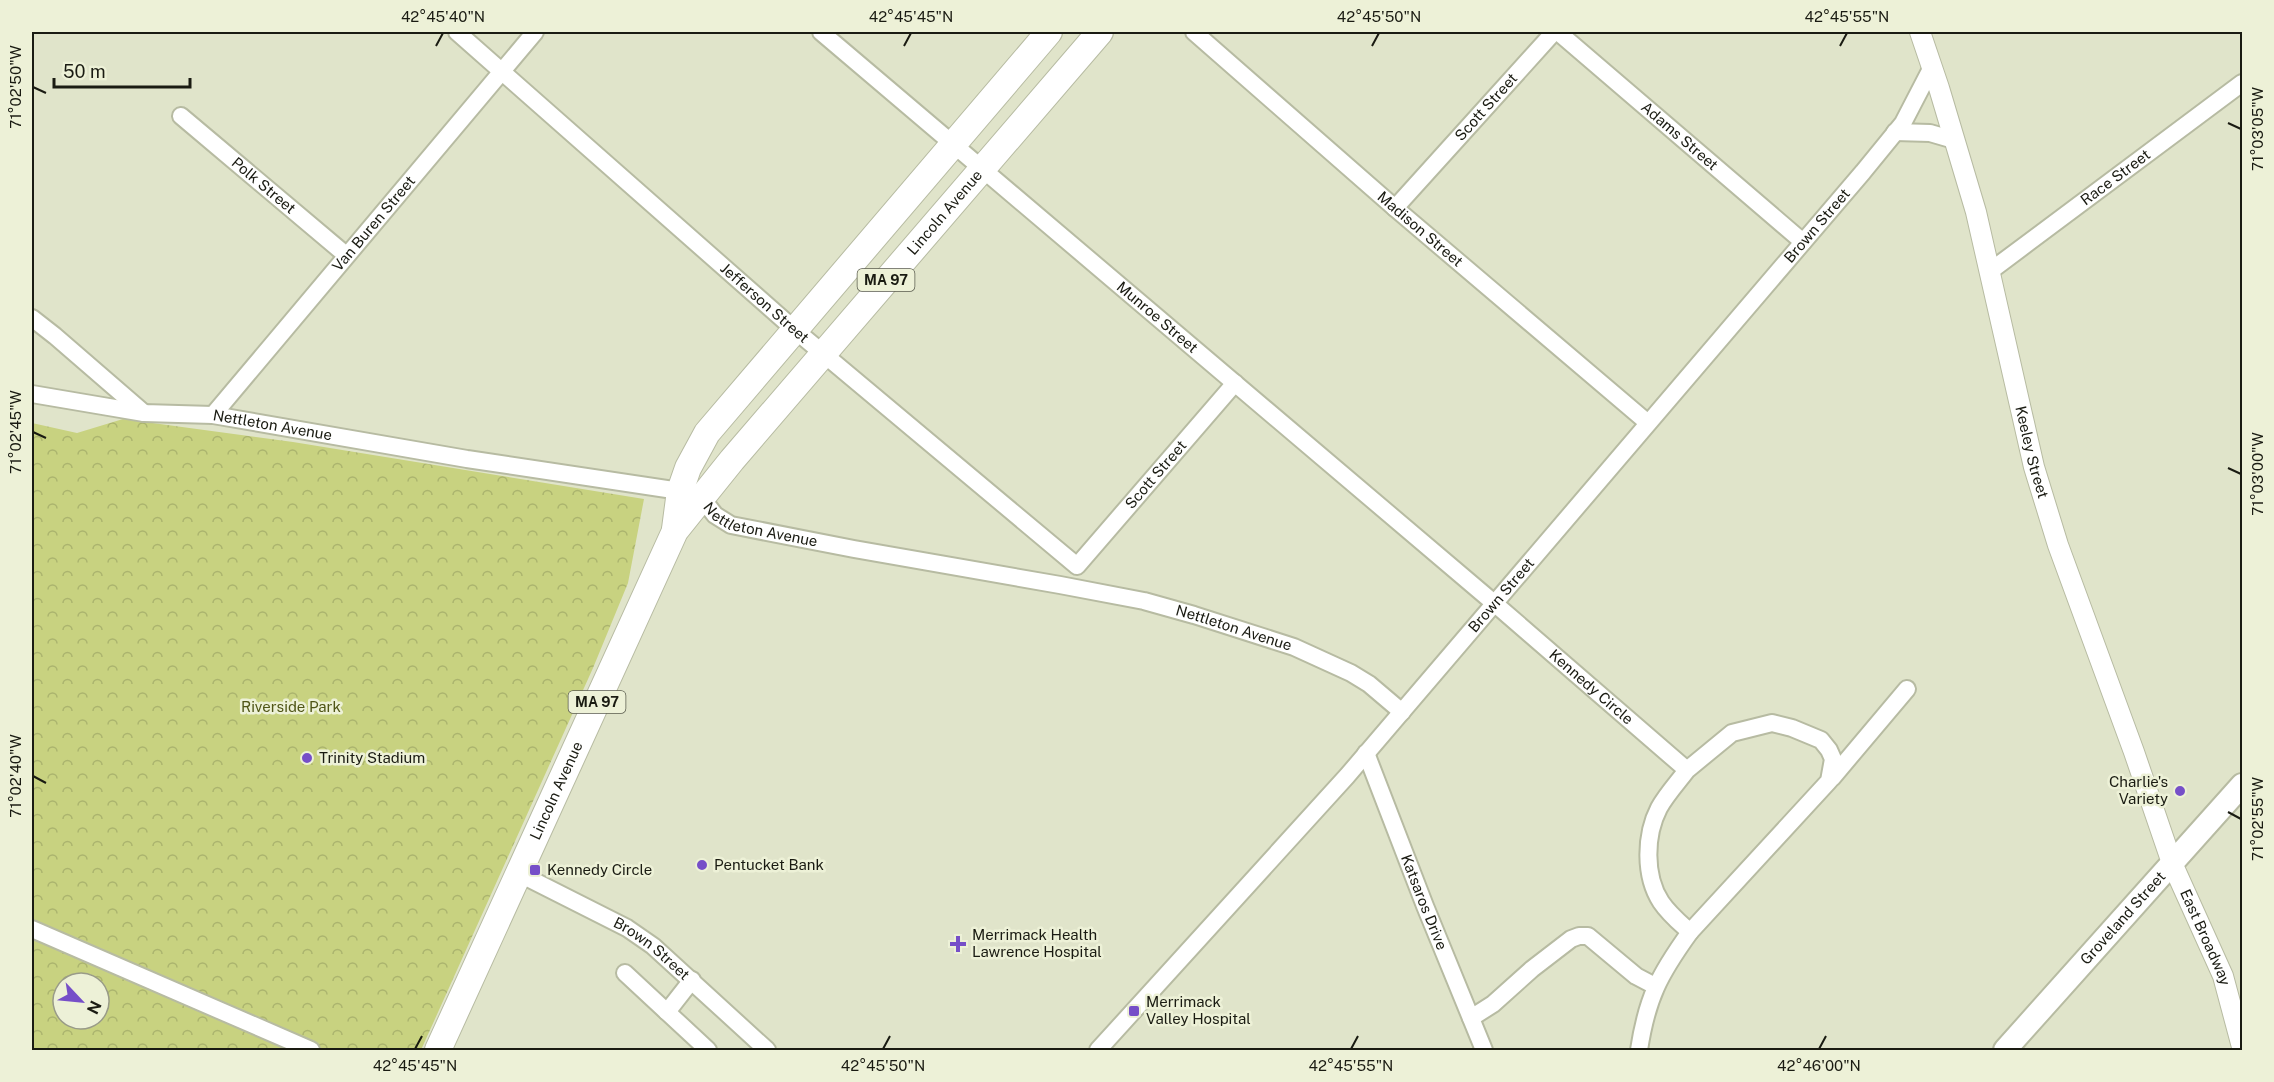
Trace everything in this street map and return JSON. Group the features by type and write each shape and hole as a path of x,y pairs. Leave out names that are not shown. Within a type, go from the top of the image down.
{"main road":[{"name":"Lincoln Avenue","path":"691,494 688,468 707,433 1048,32"},
{"name":"Lincoln Avenue","path":"438,1050 691,494 823,353 1100,32"},
{"name":"Groveland Street","path":"2005,1050 2242,785"}],"street":[{"name":"Jefferson Street","path":"457,32 795,330 1077,566"},
{"name":"Van Buren Street","path":"213,416 535,32"},
{"name":"Munroe Street","path":"821,32 1494,603"},
{"name":"Madison Street","path":"1194,32 1395,208 1648,423"},
{"name":"Scott Street","path":"1395,208 1556,32"},
{"name":"Adams Street","path":"1556,32 1803,242"},
{"name":"Keeley Street","path":"1920,32 1976,212 2034,467 2054,534 2172,863"},
{"name":"Brown Street","path":"1098,1050 1288,842 1402,712 1803,242 1903,123 1932,67"},
{"name":"Race Street","path":"1989,272 2242,83"},
{"name":"Polk Street","path":"181,116 346,255"},
{"path":"1895,132 1930,133 1954,140"},
{"path":"32,318 144,413"},
{"name":"Scott Street","path":"1077,566 1235,383"},
{"name":"Nettleton Avenue","path":"32,394 144,413 213,416 691,494 715,515 731,525 1144,601 1194,615 1294,648 1351,673 1369,684 1402,712"},
{"name":"Kennedy Circle","path":"1494,603 1687,770"},
{"path":"1639,1050 1644,1018 1655,986 1690,932 1829,781 1907,689"},
{"path":"1690,932 1660,902 1652,883 1648,860 1652,829 1659,808 1687,770 1732,733 1772,723 1792,728 1821,740 1833,759 1829,781"},
{"name":"Katsaros Drive","path":"1366,753 1484,1050"},
{"name":"East Broadway","path":"2172,863 2223,976 2242,1047"},
{"name":"Brown Street","path":"518,873 627,928 653,946 767,1050"},
{"path":"32,929 311,1050"},
{"path":"1471,1018 1493,1004 1532,969 1571,939 1579,936 1588,936 1636,976 1655,986"},
{"path":"625,973 708,1050"},
{"path":"667,1012 692,980"}],"green space":[{"name":"Riverside Park","path":"123,419 293,442 644,499 628,583 593,668 421,1050 32,1050 32,423 77,433"}],"place":[{"name":"Trinity Stadium","path":"307,758"},
{"name":"Charlie's Variety","path":"2180,791"},
{"name":"Pentucket Bank","path":"702,865"},
{"name":"Kennedy Circle","path":"535,870"},
{"name":"Merrimack Health Lawrence Hospital","path":"958,944"},
{"name":"Merrimack Valley Hospital","path":"1134,1011"}]}
